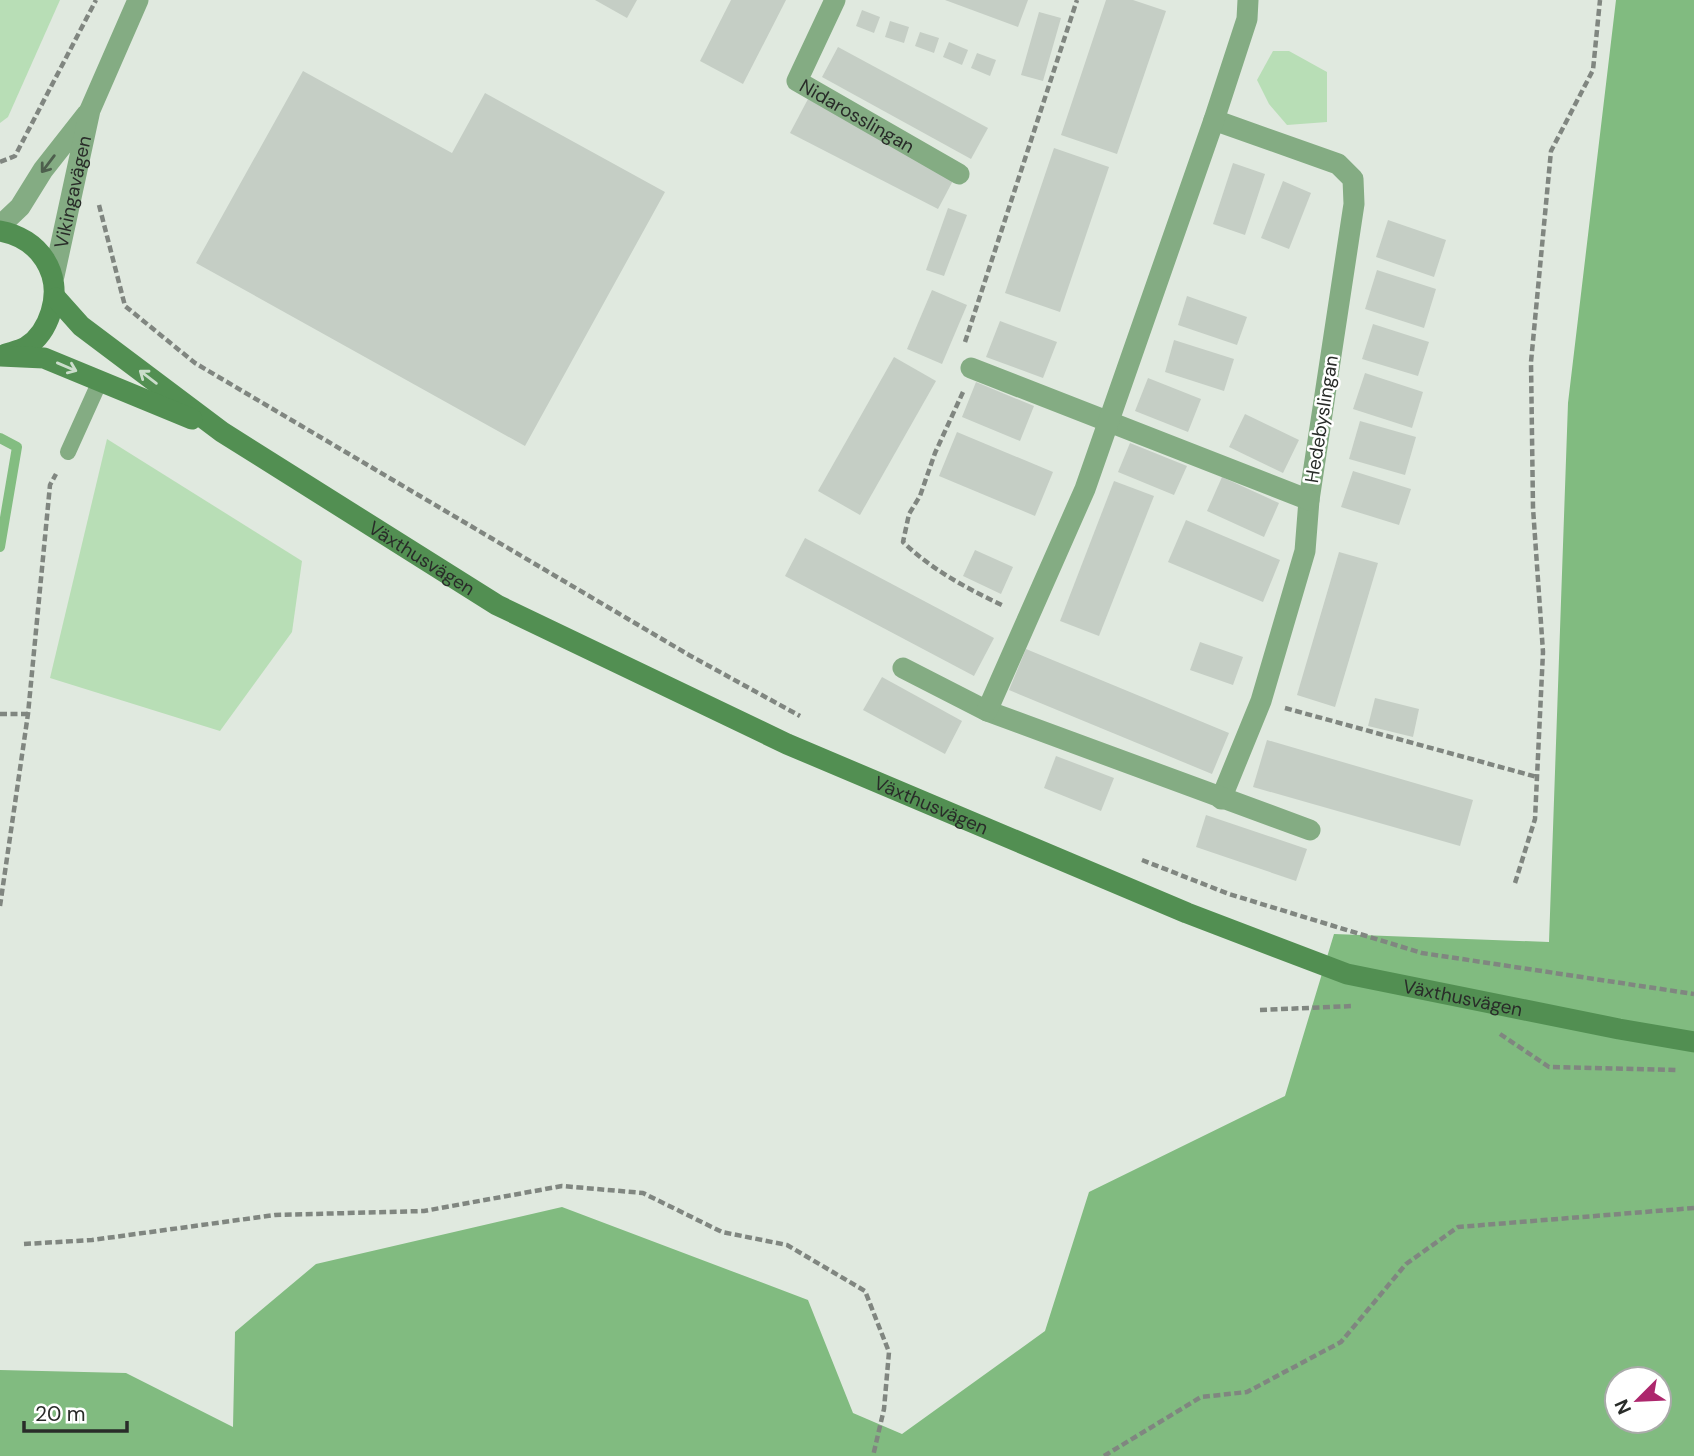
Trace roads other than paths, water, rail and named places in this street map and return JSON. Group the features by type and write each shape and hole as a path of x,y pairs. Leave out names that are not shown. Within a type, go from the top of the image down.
{"street":[{"name":"Vikingavägen","path":"54,276 90,110 138,0"},
{"name":"Nidarosslingan","path":"835,0 797,81 959,174"},
{"path":"987,712 1085,489 1110,422 1214,120 1247,19 1248,0"},
{"name":"Vikingavägen","path":"0,229 20,207 43,170 90,110"},
{"name":"Hedebyslingan","path":"1214,120 1338,164 1353,179 1354,204 1309,500 1305,551 1261,701 1221,799"},
{"path":"0,229 32,244 45,258 54,276 56,298 47,326 27,347 0,356"},
{"name":"Växthusvägen","path":"56,298 80,326 222,432 497,605 787,744 1187,913 1347,974 1619,1030 1694,1042"},
{"name":"Växthusvägen","path":"0,356 44,358 222,432"},
{"path":"971,368 1309,500"},
{"path":"904,668 987,712 1310,830"}],"lane":[{"path":"68,452 100,381"}],"waterway":[{"path":"0,438 17,447 0,547"}]}
